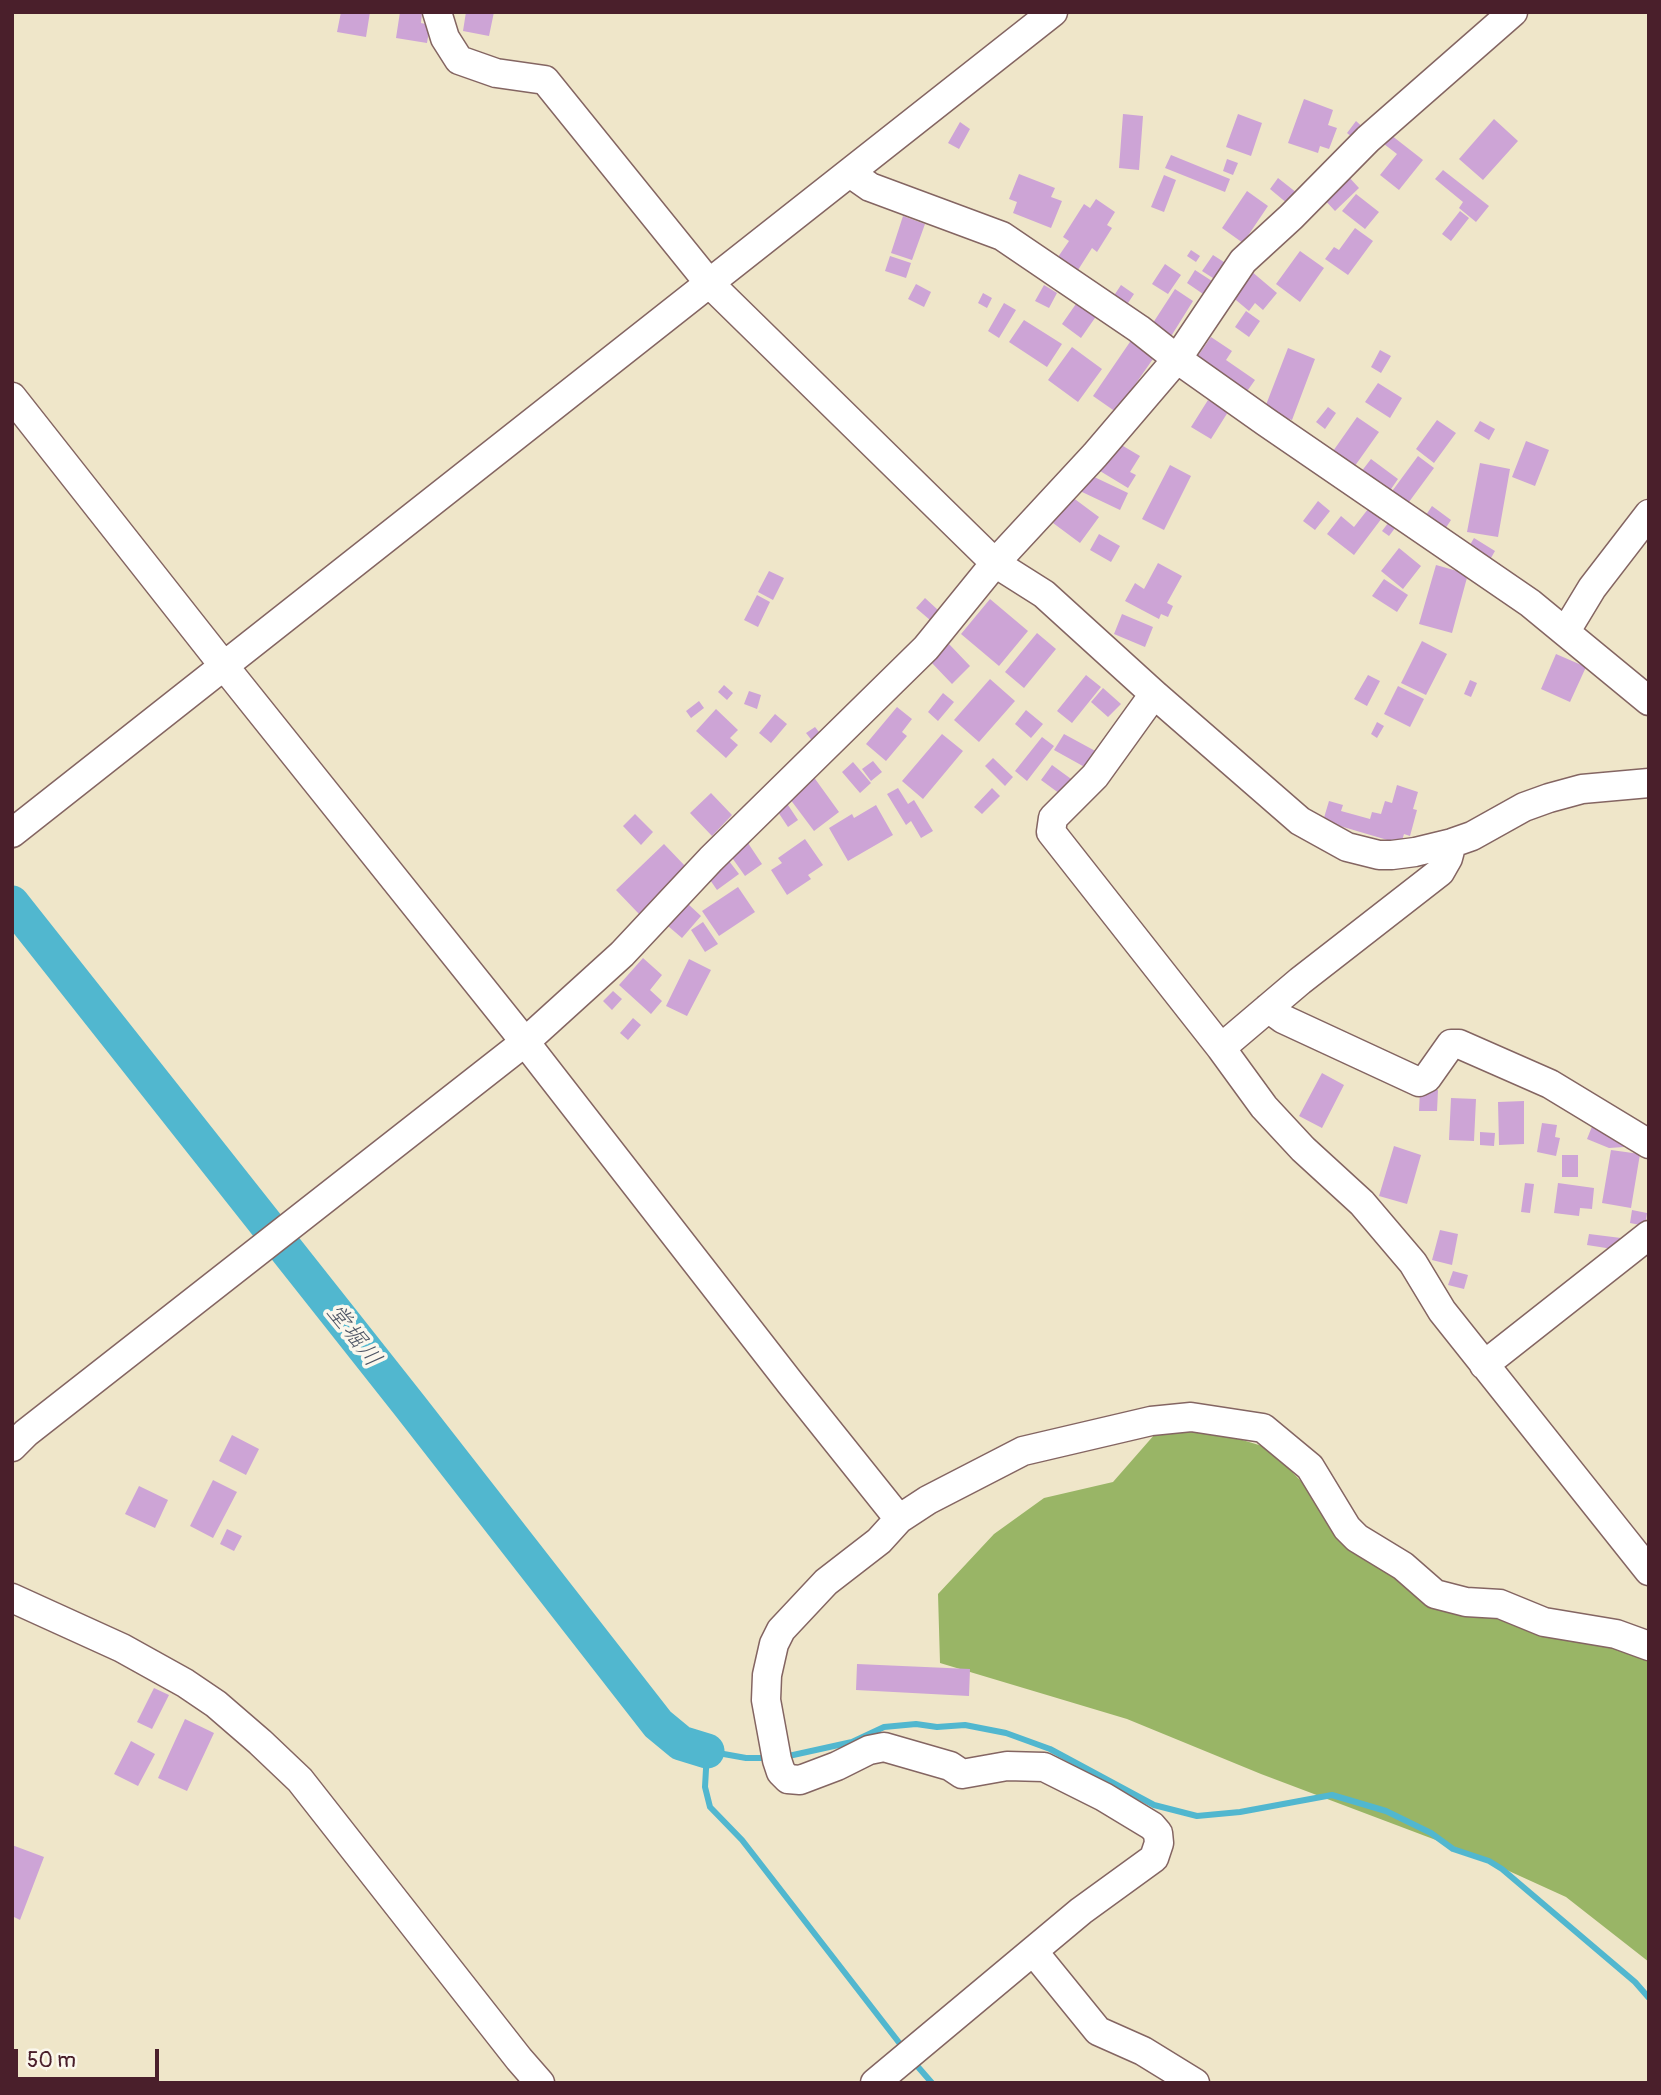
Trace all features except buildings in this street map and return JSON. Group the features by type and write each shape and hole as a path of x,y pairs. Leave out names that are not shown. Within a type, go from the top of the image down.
{"street":[{"path":"437,12 445,38 459,60 496,73 545,80 709,283 995,563 1044,593 1154,694 1300,821 1348,847 1379,855 1415,852 1472,836 1524,807 1549,798 1582,789 1649,783"},
{"path":"12,833 1053,12"},
{"path":"17,1432 525,1042 622,954 711,859 926,648 995,563 1095,455 1177,359 1243,261 1368,139 1513,12"},
{"path":"850,173 870,187 1002,236 1530,603 1649,701"},
{"path":"12,397 525,1042 799,1395 900,1519"},
{"path":"1566,631 1592,588 1649,514"},
{"path":"1154,694 1095,776 1053,818 1051,832 1221,1048 1264,1107 1303,1149 1362,1203 1413,1263 1442,1311 1649,1571"},
{"path":"1221,1048 1440,873 1452,843"},
{"path":"1268,1008 1283,1019 1419,1082 1427,1078 1451,1044 1459,1044 1550,1084 1649,1143"},
{"path":"1484,1365 1649,1236"},
{"path":"875,2083 1081,1911 1154,1858 1159,1843 1158,1833 1152,1825 1044,1767 1007,1766 962,1774 950,1766 930,1759 884,1747 869,1750 800,1780 788,1779 781,1772 776,1760 766,1700 767,1675 774,1644 781,1630 826,1582 879,1541 900,1519 928,1500 1005,1459 1045,1444 1150,1421 1191,1417 1263,1428 1310,1467 1352,1533 1403,1566 1435,1594 1466,1602 1500,1604 1544,1622 1616,1634 1649,1646"},
{"path":"12,1598 122,1648 184,1683 216,1704 260,1742 300,1780 540,2083"},
{"path":"1033,1951 1098,2031 1143,2051 1195,2083"}],"green space":[{"path":"1169,1418 1269,1448 1379,1562 1649,1654 1649,1962 1566,1897 1465,1851 1261,1774 1127,1719 940,1663 938,1594 994,1534 1044,1498 1113,1482"}],"waterway":[{"name":"堂堀川","path":"12,903 658,1724 681,1743 707,1751"},
{"path":"784,1757 852,1742 884,1727 916,1724 937,1727 965,1725 1006,1733 1050,1749 1154,1805 1197,1816 1240,1812 1332,1795 1386,1811 1431,1833 1453,1849 1489,1861 1502,1869 1635,1982 1649,1998"},
{"path":"770,1758 746,1758 707,1751 705,1787 710,1807 742,1840 904,2049"},
{"path":"912,2060 932,2083"}]}
